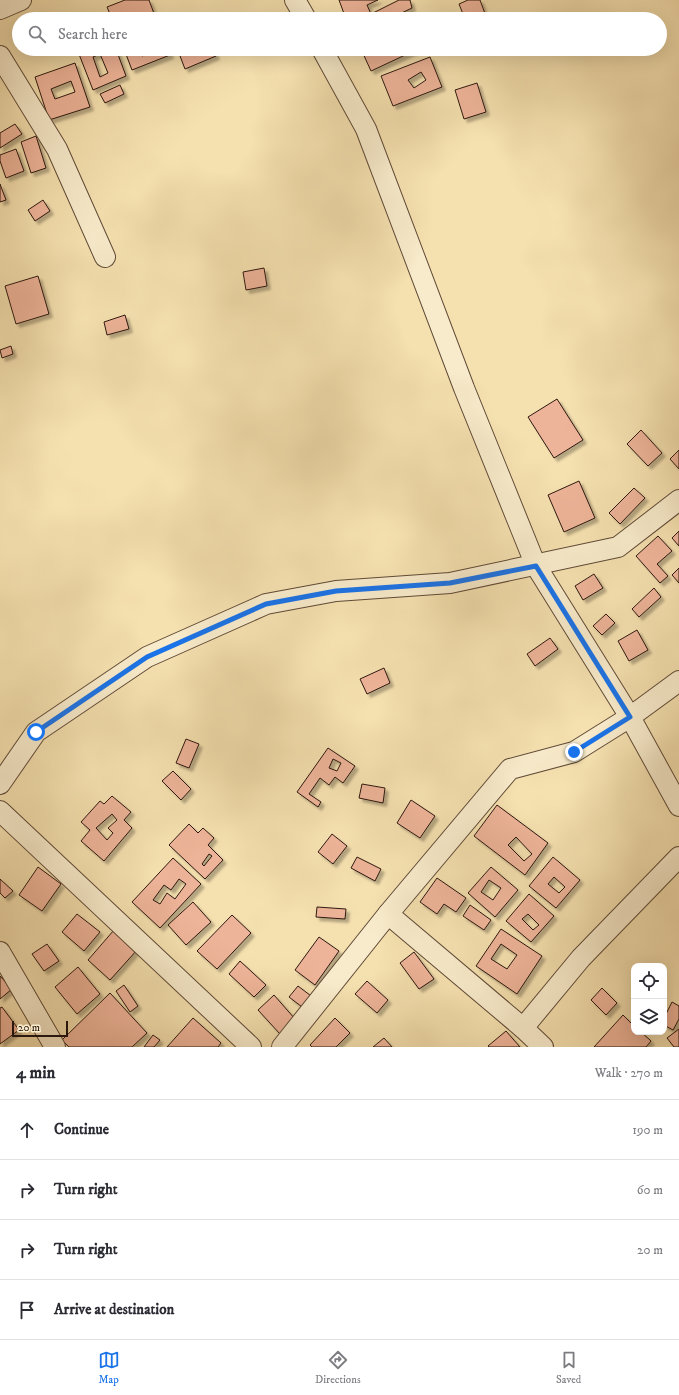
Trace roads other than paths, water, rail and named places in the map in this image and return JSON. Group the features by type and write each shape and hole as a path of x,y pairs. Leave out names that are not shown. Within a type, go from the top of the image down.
{"street":[{"path":"0,8 21,0"},
{"path":"295,0 302,12"},
{"path":"0,56 57,149 105,256"},
{"path":"326,56 366,129 464,388 536,566 630,717 679,806"},
{"path":"0,784 36,732 147,657 266,604 336,591 450,583 536,566 618,547 679,500"},
{"path":"282,1047 388,914 510,769 574,752 630,717 679,681"},
{"path":"0,811 251,1047"},
{"path":"523,1028 582,958 679,857"},
{"path":"388,914 523,1028 543,1047"},
{"path":"0,952 55,1047"}]}
